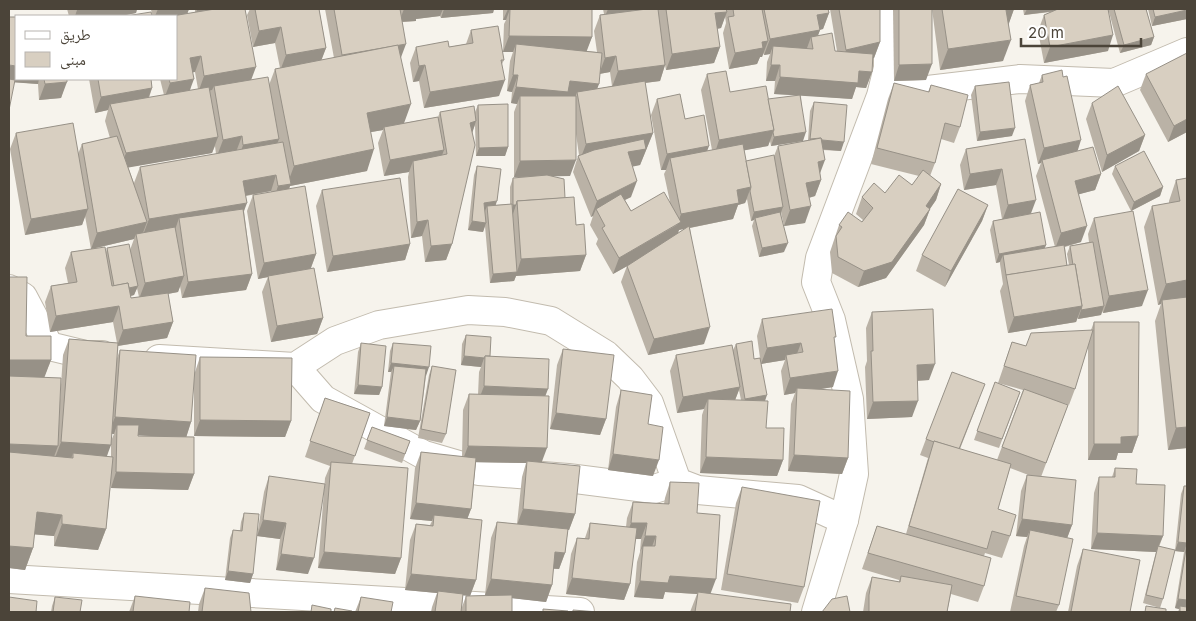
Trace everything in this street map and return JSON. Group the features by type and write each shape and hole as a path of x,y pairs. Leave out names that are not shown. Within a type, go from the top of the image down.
{"street":[{"path":"816,612 844,520 854,474 850,399 831,320 816,282 820,258 881,96 888,68 888,35 882,9"},
{"path":"881,96 1020,79 1114,82 1187,52"},
{"path":"9,289 23,296 49,346 86,355 295,367 335,341 379,325 468,310 505,312 551,321 606,355 630,378 649,403 677,482"},
{"path":"295,367 323,399 424,455 479,472 568,478 654,489 677,482 698,490 798,499 844,520"},
{"path":"9,579 580,612"}],"building":[{"path":"215,9 245,9 256,67 204,76 201,56 190,58 194,79 170,83 169,80 178,80 178,15"},
{"path":"255,9 319,9 326,48 286,55 281,27 259,31"},
{"path":"334,9 400,9 406,44 342,55"},
{"path":"510,9 592,9 592,37 509,36"},
{"path":"658,9 665,65 618,71 616,56 605,58 600,15"},
{"path":"666,9 726,9 727,12 715,13 720,47 672,54"},
{"path":"733,9 762,9 768,41 762,42 763,48 735,53 728,17 734,16"},
{"path":"764,9 828,9 829,13 817,15 820,30 770,39"},
{"path":"839,9 880,9 880,42 846,50"},
{"path":"899,9 932,9 932,64 899,65"},
{"path":"942,9 1011,9 1006,10 1011,40 948,49"},
{"path":"1058,9 1108,9 1113,35 1050,47 1044,15"},
{"path":"1114,9 1146,9 1154,37 1124,45"},
{"path":"1153,9 1187,9 1187,10 1155,17"},
{"path":"151,12 152,15 132,15"},
{"path":"9,17 15,17 15,66 9,65"},
{"path":"498,26 504,60 501,60 505,80 430,92 425,65 419,66 416,47 448,41 449,47 473,43 471,30"},
{"path":"832,33 835,51 873,54 872,72 859,71 858,83 780,77 780,65 771,65 773,46 813,49 811,37"},
{"path":"516,44 602,53 599,84 570,81 568,92 516,87 518,75 513,75"},
{"path":"398,45 411,104 367,113 374,149 294,166 275,69"},
{"path":"1187,53 1187,119 1174,126 1146,74"},
{"path":"1062,70 1063,77 1067,76 1081,140 1044,148 1030,85 1043,82 1042,75"},
{"path":"726,71 730,92 766,86 774,130 719,140 707,74"},
{"path":"268,77 279,139 243,145 242,136 223,140 214,86"},
{"path":"9,79 15,80 9,110"},
{"path":"44,80 67,80 67,82 45,84"},
{"path":"98,80 151,80 152,88 101,97"},
{"path":"645,81 653,133 586,144 577,92"},
{"path":"1009,82 1015,128 980,132 975,86"},
{"path":"894,83 929,92 931,85 968,95 960,127 945,123 935,163 877,148"},
{"path":"1118,86 1145,135 1107,155 1092,103"},
{"path":"209,87 218,137 126,153 110,104"},
{"path":"680,94 685,119 704,115 709,146 667,154 657,99"},
{"path":"800,95 806,132 774,137 768,99"},
{"path":"520,96 576,96 576,160 520,161"},
{"path":"814,102 847,105 844,142 822,140 821,138 810,139"},
{"path":"508,104 508,147 479,148 478,105"},
{"path":"474,106 476,121 470,123 475,145 452,244 431,246 428,220 417,222 413,161 447,154 440,112"},
{"path":"438,117 444,150 390,160 384,127"},
{"path":"73,123 88,209 31,219 16,133"},
{"path":"117,136 147,222 97,233 82,144"},
{"path":"821,138 825,160 818,162 821,180 806,183 811,206 790,210 778,146"},
{"path":"644,139 646,149 628,152 637,181 597,201 578,156 594,150"},
{"path":"1025,139 1036,200 1008,205 1002,169 970,174 966,149"},
{"path":"283,142 291,184 278,186 276,175 243,181 247,203 149,219 140,167"},
{"path":"743,144 751,187 737,190 739,203 681,214 670,158"},
{"path":"1093,147 1101,174 1075,181 1087,226 1061,233 1042,160"},
{"path":"1144,151 1163,187 1134,202 1115,166"},
{"path":"774,155 783,207 754,212 746,161"},
{"path":"477,166 501,169 497,201 484,203 486,223 472,221"},
{"path":"923,170 941,184 926,206 930,209 892,262 864,271 838,257 836,236 842,227 839,225 848,212 862,222 873,208 862,197 874,183 885,193 899,175 912,185"},
{"path":"547,175 564,179 565,198 517,201 516,205 513,205 513,178"},
{"path":"400,178 410,244 333,256 322,190"},
{"path":"1187,178 1187,280 1166,284 1152,206 1180,201 1176,180"},
{"path":"305,186 316,254 264,263 253,195"},
{"path":"958,189 988,205 951,271 922,255"},
{"path":"664,192 681,222 619,258 602,228 605,226 596,209 621,194 631,211"},
{"path":"574,197 576,225 584,224 586,255 521,259 517,201"},
{"path":"512,204 517,272 493,274 487,206"},
{"path":"243,209 252,274 188,282 179,218"},
{"path":"1133,211 1148,290 1109,296 1094,218"},
{"path":"780,212 788,243 762,248 755,218"},
{"path":"1040,212 1046,245 999,254 993,221"},
{"path":"689,226 710,327 654,339 627,266"},
{"path":"175,227 184,276 145,283 136,234"},
{"path":"1093,242 1104,306 1081,310 1082,306 1075,264 1073,265 1070,246"},
{"path":"129,244 138,286 129,288 128,283 114,286 107,248"},
{"path":"1064,245 1067,266 1006,275 1003,255"},
{"path":"105,247 112,286 128,283 131,298 168,293 173,322 123,330 119,306 56,316 51,286 77,282 71,252"},
{"path":"1075,264 1082,306 1014,317 1006,275"},
{"path":"314,268 323,318 277,326 268,276"},
{"path":"9,277 27,277 26,336 51,336 51,360 9,360"},
{"path":"1187,297 1187,427 1176,428 1162,300"},
{"path":"832,309 838,371 790,378 786,355 803,352 801,343 767,348 762,319"},
{"path":"933,309 935,364 917,365 918,401 873,402 872,312"},
{"path":"1094,322 1139,322 1138,436 1121,437 1121,444 1094,444"},
{"path":"1093,330 1075,389 1004,366 1012,342 1026,346 1031,333"},
{"path":"466,335 491,337 490,356 485,356 485,358 464,356"},
{"path":"69,339 118,343 111,445 61,442"},
{"path":"752,341 754,359 760,358 767,395 745,399 736,344"},
{"path":"361,343 386,346 382,387 358,385"},
{"path":"393,343 431,346 429,367 391,363"},
{"path":"732,345 740,387 683,397 676,355"},
{"path":"563,349 614,355 606,419 556,413"},
{"path":"120,350 196,355 191,422 115,417"},
{"path":"485,356 549,359 548,389 484,386"},
{"path":"200,357 292,358 291,421 200,420"},
{"path":"394,366 426,369 420,421 387,417"},
{"path":"432,366 456,370 446,434 421,429"},
{"path":"952,372 985,384 959,449 926,439"},
{"path":"9,376 61,378 58,446 9,444"},
{"path":"995,382 1020,392 1002,439 977,431"},
{"path":"797,388 850,391 848,458 794,455"},
{"path":"1024,389 1068,405 1046,463 1002,447"},
{"path":"621,390 652,395 648,424 663,427 659,460 613,454"},
{"path":"469,394 549,396 547,448 468,446"},
{"path":"325,398 370,413 355,456 310,441"},
{"path":"708,399 768,401 766,428 784,428 783,460 706,457"},
{"path":"117,425 139,425 138,436 194,437 194,474 116,472"},
{"path":"372,427 410,441 405,454 367,440"},
{"path":"934,441 1011,464 998,509 1016,515 1010,536 992,531 987,549 909,526"},
{"path":"9,452 73,458 73,453 113,457 106,529 62,524 62,515 37,512 33,548 9,546"},
{"path":"421,452 476,458 471,509 416,503"},
{"path":"527,461 580,466 575,514 523,509"},
{"path":"331,462 408,468 401,558 324,552"},
{"path":"1115,468 1137,469 1136,484 1165,485 1163,536 1097,533 1099,477 1115,477"},
{"path":"1027,475 1076,480 1072,525 1022,519"},
{"path":"269,476 325,484 314,558 281,554 286,523 263,520"},
{"path":"670,482 699,483 697,513 720,515 716,579 670,576 668,583 640,581 643,546 655,546 656,536 645,536 647,523 631,523 633,502 669,504"},
{"path":"1184,486 1187,486 1187,543 1178,542"},
{"path":"742,487 820,501 804,587 727,574"},
{"path":"244,513 259,514 253,574 228,571 233,530 242,531"},
{"path":"434,515 482,520 476,580 411,574 416,524 433,526"},
{"path":"497,522 568,529 565,553 555,552 552,585 491,579"},
{"path":"590,523 637,528 630,584 572,578 577,538 589,539"},
{"path":"877,526 991,558 984,586 868,553"},
{"path":"1030,530 1073,539 1059,605 1016,596"},
{"path":"1187,543 1187,600 1178,599"},
{"path":"1158,546 1175,550 1163,599 1146,595"},
{"path":"1083,549 1140,560 1130,612 1071,612"},
{"path":"901,576 952,585 947,612 869,612 872,577 900,582"},
{"path":"205,588 249,593 251,612 202,612"},
{"path":"438,591 463,594 461,612 435,612"},
{"path":"698,592 791,604 790,612 695,612"},
{"path":"512,595 512,612 466,612 466,596"},
{"path":"135,596 190,602 189,612 133,612"},
{"path":"847,596 850,612 822,612 832,599"},
{"path":"9,597 37,601 36,612 9,612"},
{"path":"55,597 82,600 80,612 53,612"},
{"path":"361,597 393,602 391,612 358,612"},
{"path":"312,605 331,609 331,612 311,612"},
{"path":"1146,606 1166,609 1166,612 1145,612"},
{"path":"1180,606 1187,607 1187,612 1180,612"},
{"path":"335,608 352,611 352,612 334,612"},
{"path":"543,609 568,611 543,612"},
{"path":"573,610 598,612 573,612"}]}
